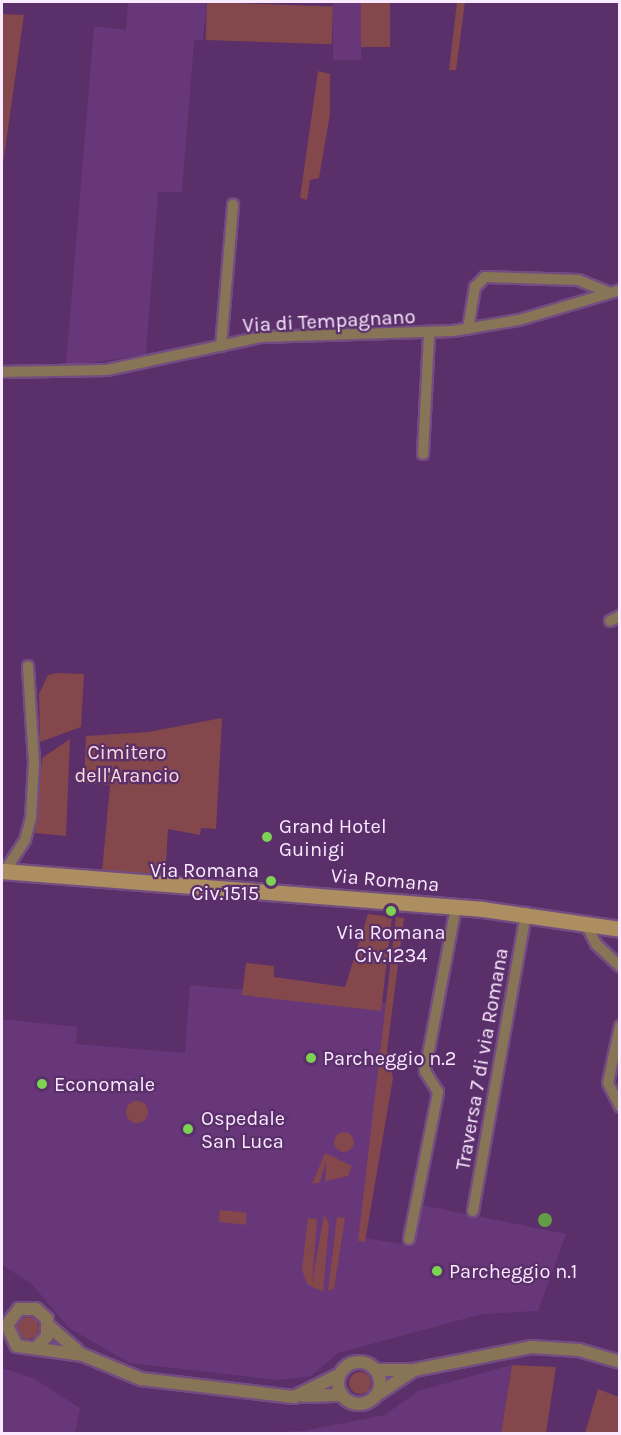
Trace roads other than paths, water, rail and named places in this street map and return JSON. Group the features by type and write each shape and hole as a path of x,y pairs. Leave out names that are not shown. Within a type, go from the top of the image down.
{"main road":[{"name":"Via Romana","path":"3,871 526,913 620,929"}],"street":[{"path":"221,346 233,205"},
{"path":"468,329 475,286 485,277 578,280 614,291"},
{"name":"Via di Tempagnano","path":"2,372 107,370 261,337 429,334 468,329 519,320 614,291"},
{"path":"423,454 429,334"},
{"path":"3,871 25,840 31,818 34,762 28,666"},
{"path":"409,1239 438,1092 425,1071 456,907"},
{"name":"Traversa 7 di via Romana","path":"473,1211 526,913"},
{"path":"585,923 596,944 620,966"},
{"path":"620,1026 608,1083 620,1107"},
{"path":"2,1310 36,1308 49,1326 84,1355"},
{"path":"19,1309 9,1318 4,1330 17,1346 84,1355 154,1381 299,1396 342,1395 357,1403 373,1398 414,1370"},
{"path":"37,1347 49,1326"},
{"path":"299,1396 339,1375 357,1362 375,1370 414,1370 531,1347 579,1350 620,1362"},
{"path":"373,1398 380,1384 375,1370"},
{"path":"339,1375 342,1395"}],"place":[{"name":"Grand Hotel Guinigi","path":"267,837"},
{"name":"Via Romana Civ.1515","path":"271,881"},
{"name":"Via Romana Civ.1234","path":"391,911"},
{"name":"Parcheggio n.2","path":"311,1058"},
{"name":"Economale","path":"42,1084"},
{"name":"Ospedale San Luca","path":"188,1129"},
{"name":"Parcheggio n.1","path":"437,1271"}],"park label":[{"name":"Cimitero dell'Arancio","path":"127,764"}]}
